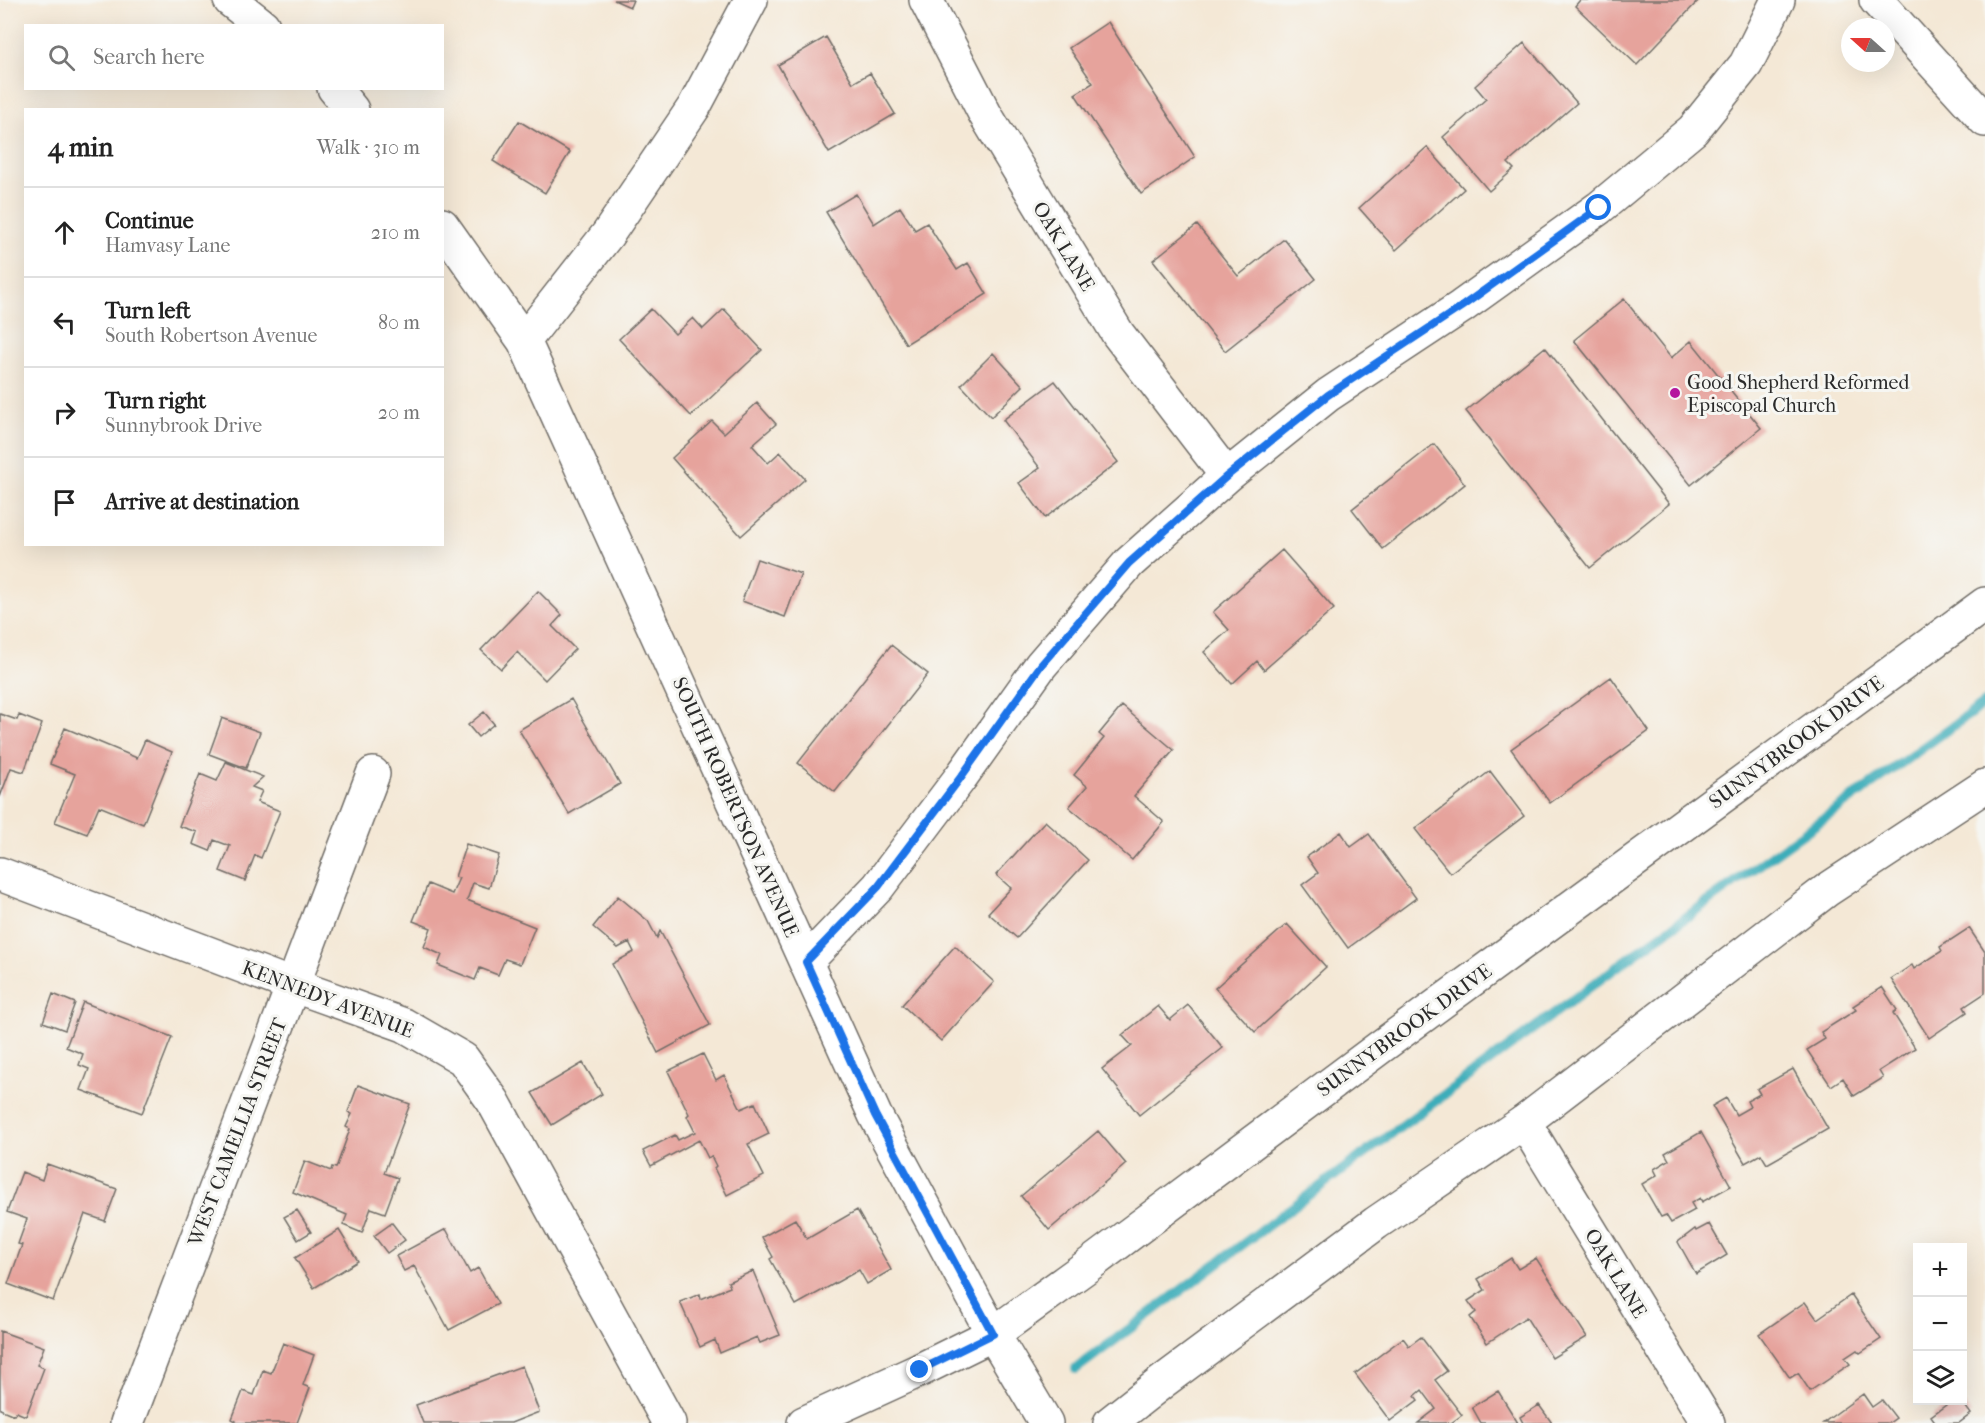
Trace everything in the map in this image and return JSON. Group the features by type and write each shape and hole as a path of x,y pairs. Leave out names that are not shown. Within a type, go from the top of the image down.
{"street":[{"path":"230,0 260,24"},
{"path":"524,341 608,234 694,106 751,0"},
{"name":"OAK LANE","path":"926,0 985,114 1118,334 1227,476"},
{"path":"806,962 878,887 961,777 1041,665 1129,563 1227,476 1328,395 1461,307 1599,208 1693,130 1746,64 1778,0"},
{"path":"1876,0 1985,120"},
{"path":"336,90 350,108"},
{"name":"SOUTH ROBERTSON AVENUE","path":"444,228 524,341 875,1115 993,1334 1046,1423"},
{"name":"SUNNYBROOK DRIVE","path":"804,1423 993,1334 1985,604"},
{"name":"WEST CAMELLIA STREET","path":"127,1423 373,774"},
{"path":"1110,1423 1376,1223 1524,1122 1827,890 1985,786"},
{"name":"KENNEDY AVENUE","path":"0,874 404,1025 463,1059 493,1101 669,1423"},
{"name":"OAK LANE","path":"1524,1122 1708,1423"}],"building":[{"path":"614,0 633,0 630,7"},
{"path":"1580,0 1699,0 1637,65 1575,6"},
{"path":"1108,22 1195,157 1141,194 1075,94 1093,83 1069,48"},
{"path":"826,37 853,83 870,73 895,114 829,153 778,65"},
{"path":"1524,43 1577,103 1508,163 1514,169 1489,191 1443,137 1486,99 1475,86"},
{"path":"519,121 570,152 545,193 493,161"},
{"path":"1427,147 1464,189 1396,250 1359,208"},
{"path":"856,194 874,224 900,207 915,230 927,223 957,270 968,263 987,294 906,344 826,212"},
{"path":"1197,225 1238,276 1284,239 1316,279 1225,351 1153,260"},
{"name":"Good Shepherd Reformed Episcopal Church","path":"1624,299 1671,358 1691,341 1761,428 1691,485 1574,340"},
{"path":"651,309 675,334 693,318 703,329 724,309 762,350 691,416 619,339"},
{"path":"1545,347 1669,504 1590,568 1466,411"},
{"path":"993,353 1023,386 991,417 961,385"},
{"path":"1055,381 1118,462 1045,518 1019,483 1040,468 1003,420"},
{"path":"757,403 776,424 752,445 768,463 780,452 805,479 741,536 672,458 712,421 724,433"},
{"path":"1434,444 1465,484 1383,549 1352,509"},
{"path":"1282,550 1334,609 1264,670 1257,661 1232,684 1204,652 1229,630 1213,612"},
{"path":"757,559 801,574 785,617 742,601"},
{"path":"538,591 562,615 552,626 575,649 545,680 517,652 501,669 481,650"},
{"path":"891,645 928,674 835,792 798,763"},
{"path":"1611,677 1649,731 1550,803 1511,749"},
{"path":"571,699 620,784 569,814 519,730"},
{"path":"1122,706 1174,750 1134,796 1164,822 1132,860 1069,807 1087,786 1074,775 1104,738 1099,734"},
{"path":"484,712 494,724 478,737 468,725"},
{"path":"0,714 17,720 19,715 42,724 24,772 11,768 0,797"},
{"path":"222,718 260,732 246,768 209,754"},
{"path":"65,728 137,758 145,740 172,752 143,824 99,806 87,834 55,822 75,774 50,764"},
{"path":"226,762 263,777 252,787 262,791 257,802 280,811 261,858 255,855 245,881 220,871 230,846 214,840 210,851 193,844 197,832 179,826 200,774 217,781"},
{"path":"1490,771 1524,816 1450,873 1415,829"},
{"path":"1045,821 1088,860 1017,938 988,913 1011,888 996,875"},
{"path":"1341,832 1351,847 1369,834 1416,898 1348,948 1302,885 1318,873 1307,857"},
{"path":"466,844 499,855 489,888 473,883 467,900 535,927 520,964 505,959 498,975 480,968 475,980 438,965 442,955 424,947 431,928 413,921 428,884 452,894 459,878 455,877"},
{"path":"618,896 648,921 657,938 660,931 710,1025 658,1053 612,964 634,952 629,942 618,948 593,927"},
{"path":"1287,924 1326,967 1255,1032 1215,988"},
{"path":"1969,928 1985,952 1985,993 1964,1007 1967,1012 1929,1038 1891,979 1912,965 1914,969 1942,951 1940,947"},
{"path":"955,946 994,982 941,1041 902,1005"},
{"path":"1882,987 1897,1010 1893,1013 1915,1048 1879,1071 1883,1078 1854,1096 1843,1078 1831,1086 1807,1050 1825,1039 1821,1032 1856,1010 1853,1006"},
{"path":"53,994 75,1003 65,1030 43,1022"},
{"path":"83,1002 172,1037 142,1113 81,1090 89,1069 79,1065 83,1054 66,1047"},
{"path":"1188,1005 1223,1048 1139,1115 1102,1069 1132,1046 1122,1035 1158,1006 1170,1020"},
{"path":"703,1054 716,1080 724,1075 741,1109 755,1103 769,1134 748,1144 764,1176 727,1195 711,1156 708,1158 699,1140 651,1166 643,1151 675,1135 678,1140 695,1132 668,1071"},
{"path":"583,1063 602,1094 552,1125 532,1093"},
{"path":"1793,1069 1828,1129 1767,1164 1761,1154 1745,1163 1712,1106 1726,1098 1736,1115 1750,1107 1747,1101 1760,1094 1757,1089"},
{"path":"358,1085 410,1104 384,1173 398,1178 385,1213 371,1208 362,1233 343,1225 347,1215 293,1192 305,1161 331,1171 332,1167 336,1168 350,1129 346,1127 352,1114 348,1112"},
{"path":"1098,1131 1126,1164 1049,1230 1021,1196"},
{"path":"1701,1132 1731,1186 1702,1202 1700,1198 1691,1203 1695,1210 1671,1223 1666,1215 1661,1217 1642,1184 1657,1175 1654,1169 1669,1160 1665,1153"},
{"path":"47,1164 117,1189 105,1221 85,1214 53,1301 8,1284 22,1245 18,1244 27,1219 7,1212 22,1172 42,1180"},
{"path":"297,1210 311,1232 298,1240 284,1217"},
{"path":"857,1210 891,1270 867,1284 859,1270 796,1305 770,1259 773,1257 762,1237 795,1219 807,1239"},
{"path":"392,1223 405,1240 387,1253 374,1236"},
{"path":"1709,1224 1727,1255 1696,1274 1678,1242 1695,1229 1696,1231"},
{"path":"446,1229 470,1273 478,1268 498,1304 449,1330 414,1266 404,1271 396,1256"},
{"path":"339,1230 358,1261 314,1288 295,1258"},
{"path":"1511,1258 1518,1269 1536,1258 1587,1337 1552,1358 1526,1317 1487,1343 1470,1317 1476,1312 1468,1301 1485,1290 1478,1279"},
{"path":"753,1271 780,1335 760,1343 757,1337 720,1353 715,1340 700,1347 680,1302 700,1294 701,1299 730,1287 728,1282"},
{"path":"1851,1295 1881,1339 1860,1353 1857,1350 1845,1358 1850,1364 1810,1391 1798,1373 1790,1378 1759,1334 1805,1302 1817,1319"},
{"path":"0,1331 44,1347 37,1365 44,1368 26,1416 16,1412 14,1415 0,1409"},
{"path":"1421,1337 1447,1371 1435,1380 1462,1415 1451,1423 1418,1423 1436,1409 1422,1390 1415,1396 1418,1400 1390,1421 1355,1374 1403,1338 1409,1346"},
{"path":"283,1343 314,1355 303,1385 310,1388 297,1423 235,1423 236,1421 232,1419 243,1391 254,1395 263,1370 271,1373"},
{"path":"522,1366 539,1412 511,1423 423,1423 416,1405"},
{"path":"1498,1391 1518,1423 1481,1423 1472,1407"},
{"path":"1863,1394 1872,1407 1882,1400 1896,1418 1889,1423 1823,1423"},
{"path":"1539,1405 1552,1423 1523,1423 1520,1417"},
{"path":"1946,1405 1965,1405 1971,1414 1959,1423 1936,1423 1931,1416"}],"waterway":[{"path":"1076,1369 1625,961 1985,703"}],"place":[{"name":"Good Shepherd Reformed Episcopal Church","path":"1675,393"}],"route":[{"path":"920,1370 993,1334 875,1115 806,962 878,887 961,777 1041,665 1129,563 1227,476 1328,395 1461,307 1599,208"}]}
